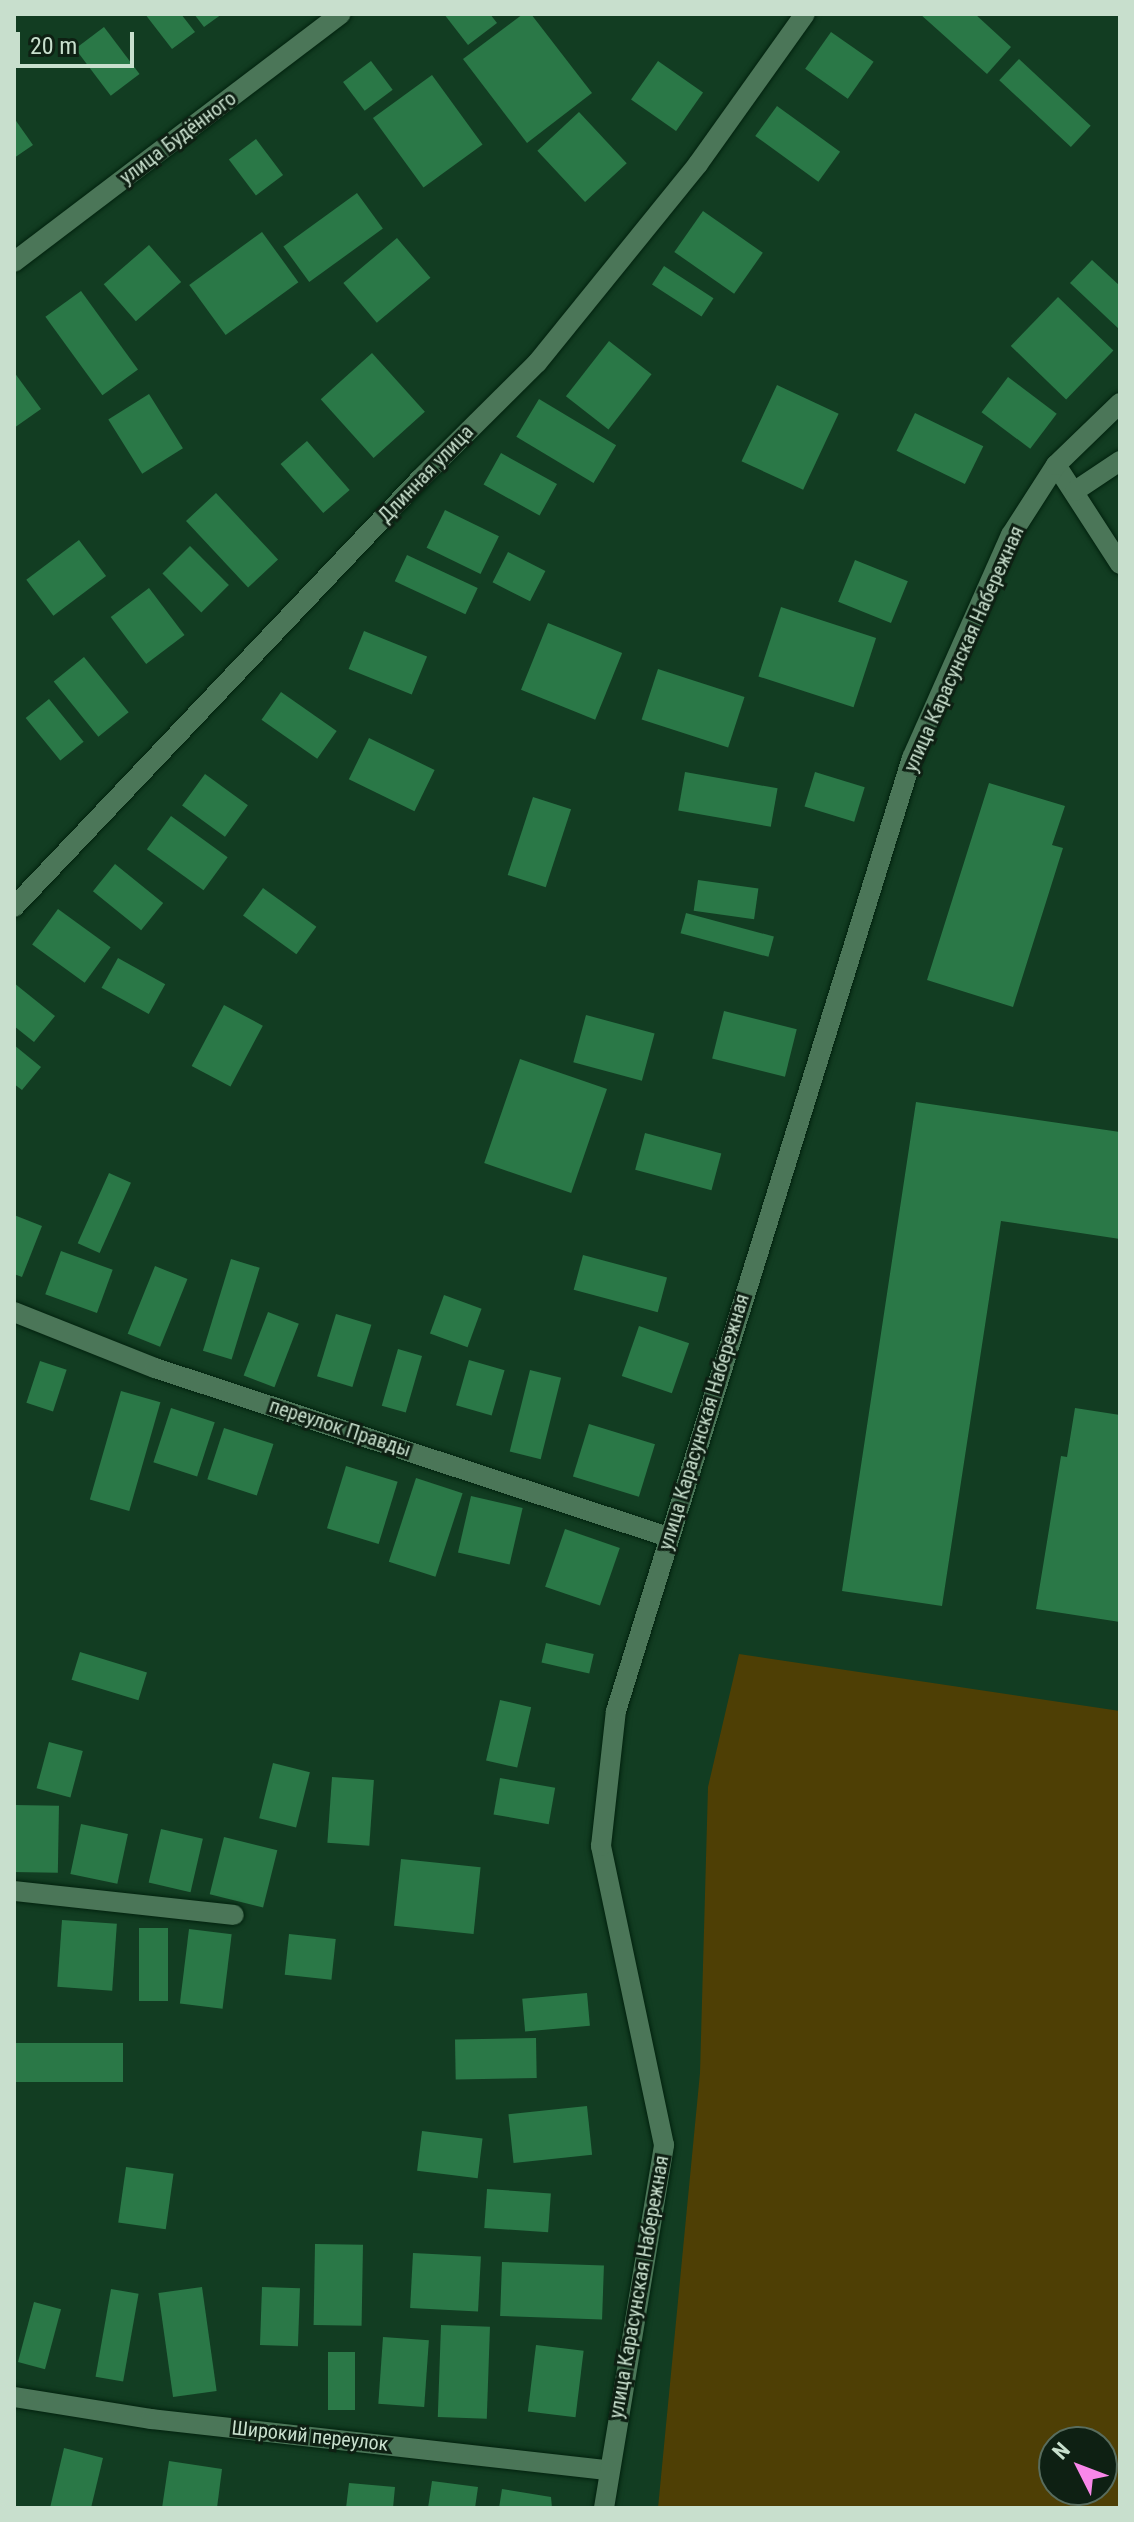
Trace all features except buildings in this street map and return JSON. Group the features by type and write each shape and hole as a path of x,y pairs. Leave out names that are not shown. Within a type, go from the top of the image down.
{"street":[{"name":"улица Будённого","path":"14,262 341,14"},
{"name":"Длинная улица","path":"14,907 408,492 537,363 698,164 805,14"},
{"name":"улица Карасунская Набережная","path":"604,2508 664,2145 601,1846 616,1711 912,758 1011,535 1056,465 1120,403"},
{"path":"1075,491 1120,461"},
{"path":"1056,465 1120,564"},
{"name":"переулок Правды","path":"14,1312 155,1368 668,1537"},
{"path":"14,1891 234,1915"},
{"name":"Широкий переулок","path":"14,2397 151,2419 608,2470"}],"shaded area":[{"path":"739,1654 1120,1711 1120,2508 658,2508 700,2073 708,1787"}]}
